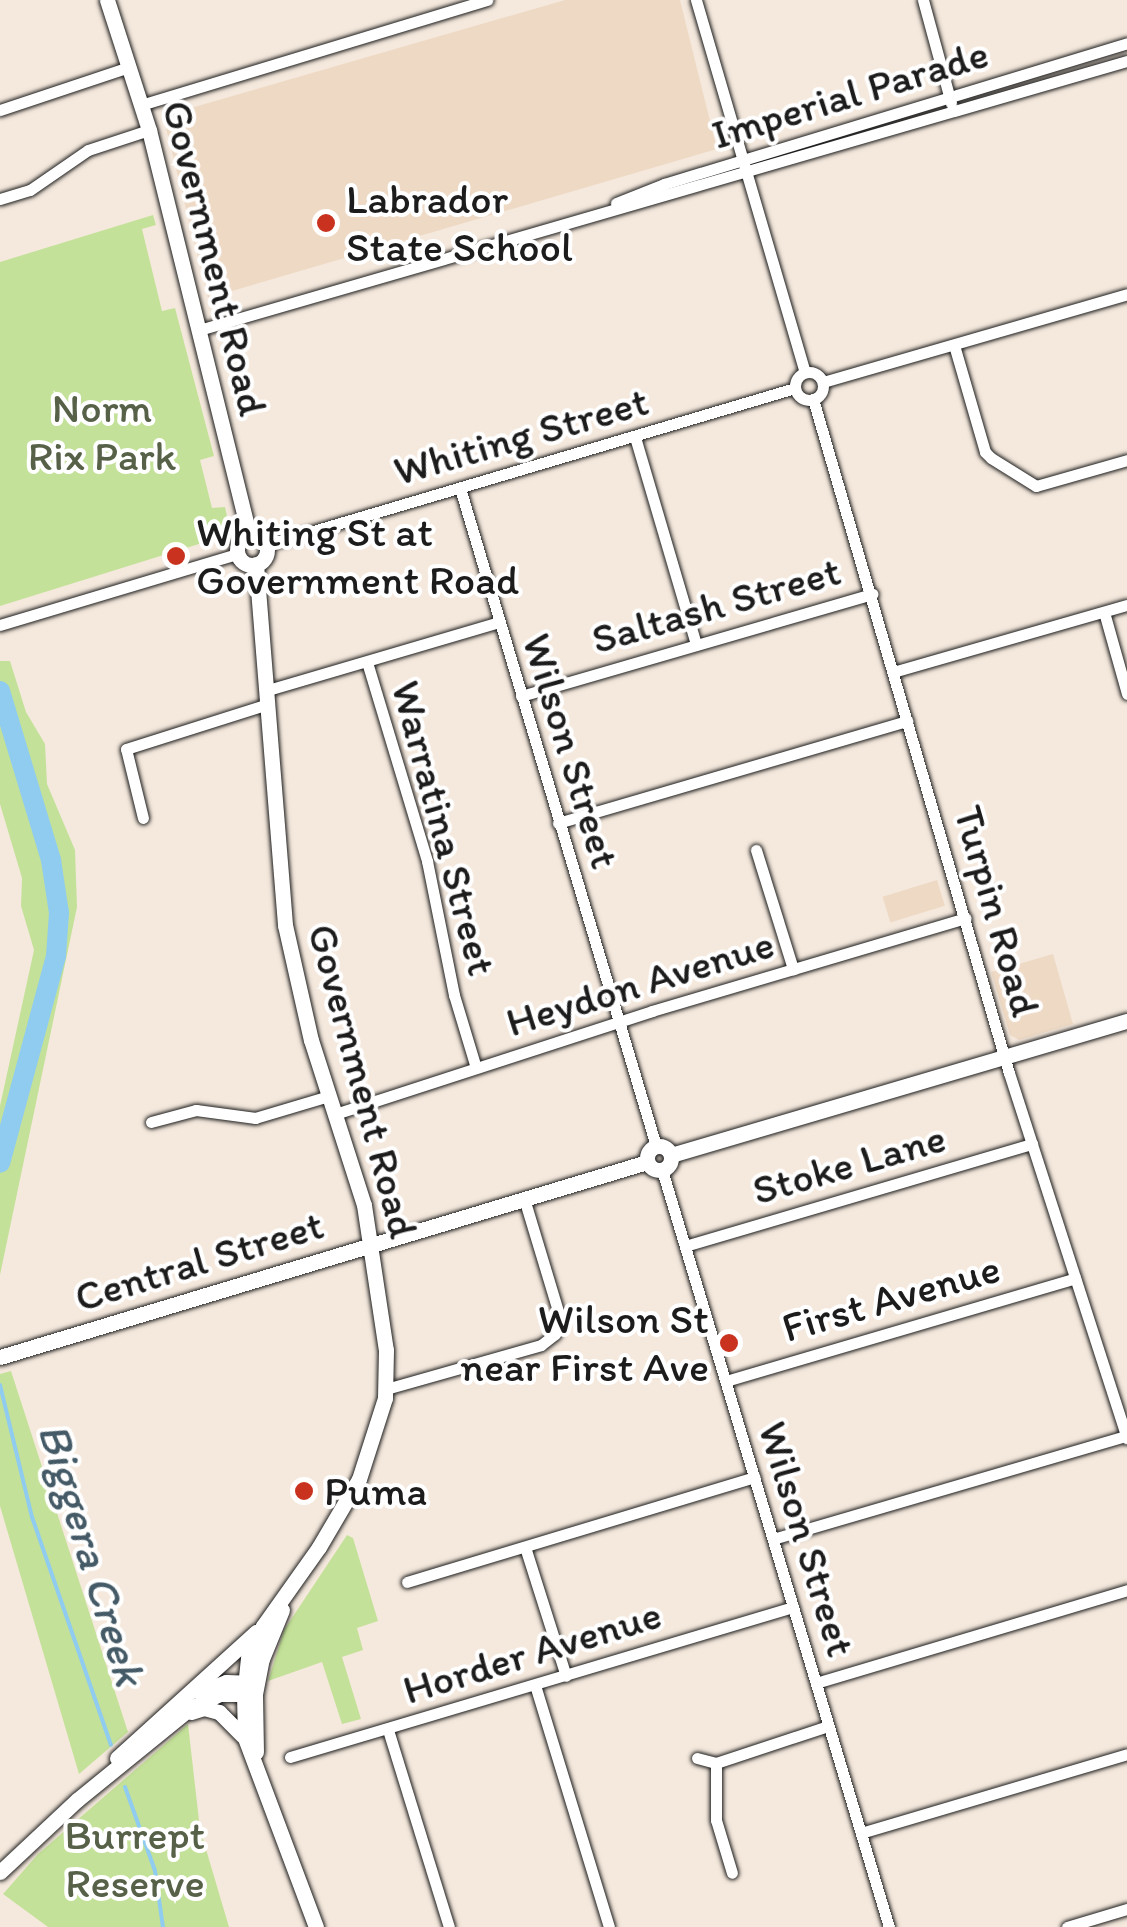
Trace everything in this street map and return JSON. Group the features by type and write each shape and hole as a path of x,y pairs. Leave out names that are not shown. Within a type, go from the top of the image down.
{"main road":[{"name":"Government Road","path":"106,0 148,130 249,535"},
{"path":"249,535 259,537 266,545 264,557 256,564 246,564 237,554 240,540 249,535"},
{"name":"Government Road","path":"175,1715 262,1626 289,1592 359,1480 378,1430 386,1389 386,1350 373,1246 307,1025 285,925 256,564"},
{"path":"663,1150 662,1170 651,1168 647,1154 1127,1021"},
{"name":"Central Street","path":"0,1357 647,1162"},
{"name":"Government Road","path":"250,1689 289,1592"},
{"name":"Government Road","path":"250,1689 248,1658 262,1626"},
{"name":"Government Road","path":"0,1872 208,1686 250,1689"},
{"path":"244,1738 250,1689"},
{"path":"250,1689 256,1763"},
{"path":"175,1715 204,1708 219,1712 244,1738 316,1927"}],"street":[{"path":"141,105 486,0"},
{"path":"696,0 805,372"},
{"path":"923,0 954,112"},
{"name":"Imperial Parade","path":"199,330 744,167 1127,43"},
{"name":"Imperial Parade","path":"744,167 1127,62"},
{"path":"0,110 129,66"},
{"path":"1040,70 1044,86"},
{"path":"0,198 30,190 88,150 148,130"},
{"path":"823,382 1127,294"},
{"path":"954,345 985,452 991,458 1036,486 1127,460"},
{"path":"805,372 818,375 823,382 822,393 813,400 801,398 795,388 797,378 805,372"},
{"name":"Whiting Street","path":"266,545 795,388"},
{"name":"Turpin Road","path":"813,400 1004,1057 1127,1437"},
{"path":"634,437 696,644"},
{"name":"Wilson Street","path":"460,488 618,1023 663,1150"},
{"path":"0,625 237,554"},
{"name":"Saltash Street","path":"521,696 872,594"},
{"path":"893,672 1127,605"},
{"path":"1104,612 1127,694"},
{"path":"143,818 126,749 366,662 499,622"},
{"name":"Warratina Street","path":"366,662 427,862 454,995 476,1068"},
{"path":"558,824 907,721"},
{"path":"756,850 793,969"},
{"name":"Heydon Avenue","path":"335,1114 965,918"},
{"path":"150,1122 196,1110 255,1118 330,1096"},
{"name":"Stoke Lane","path":"685,1246 1032,1144"},
{"name":"Wilson Street","path":"662,1170 889,1927"},
{"path":"386,1389 541,1344 555,1334 558,1312 524,1202"},
{"name":"First Avenue","path":"726,1381 1075,1278"},
{"path":"772,1540 1127,1437"},
{"path":"408,1582 754,1477"},
{"path":"526,1547 566,1676"},
{"path":"816,1683 1127,1590"},
{"name":"Horder Avenue","path":"290,1757 793,1607"},
{"path":"536,1685 609,1927"},
{"path":"696,1758 716,1762 828,1726"},
{"path":"388,1730 449,1927"},
{"path":"861,1832 1127,1754"},
{"path":"716,1762 716,1820 732,1873"},
{"path":"1067,1927 1127,1909"}],"shaded area":[{"name":"Labrador State School","path":"565,0 680,0 717,149 208,298 163,116"},
{"path":"937,880 945,906 890,922 882,897"},
{"path":"1053,954 1073,1024 1019,1040 1010,1035 991,972"}],"green space":[{"name":"Norm Rix Park","path":"153,215 156,225 142,229 162,311 175,308 214,456 200,460 212,508 225,507 231,534 0,606 0,262"},
{"path":"0,661 10,661 26,712 45,744 47,784 75,850 77,907 0,1275 0,1106 34,950 21,906 22,878 0,804"},
{"path":"11,1371 128,1732 79,1774 0,1506 0,1374"},
{"path":"347,1535 353,1538 378,1621 357,1628 363,1650 342,1657 361,1719 342,1724 322,1662 268,1681 284,1630"},
{"name":"Burrept Reserve","path":"188,1724 200,1829 229,1927 48,1927 3,1894 38,1854"}],"waterway":[{"name":"Biggera Creek","path":"0,691 51,860 59,913 56,956 0,1163"},
{"name":"Biggera Creek","path":"0,1385 32,1517 111,1745"},
{"name":"Biggera Creek","path":"125,1787 155,1871 163,1927"}],"place":[{"name":"Labrador State School","path":"326,223"},
{"name":"Whiting St at Government Road","path":"176,556"},
{"name":"Wilson St near First Ave","path":"729,1343"},
{"name":"Puma","path":"304,1491"}]}
